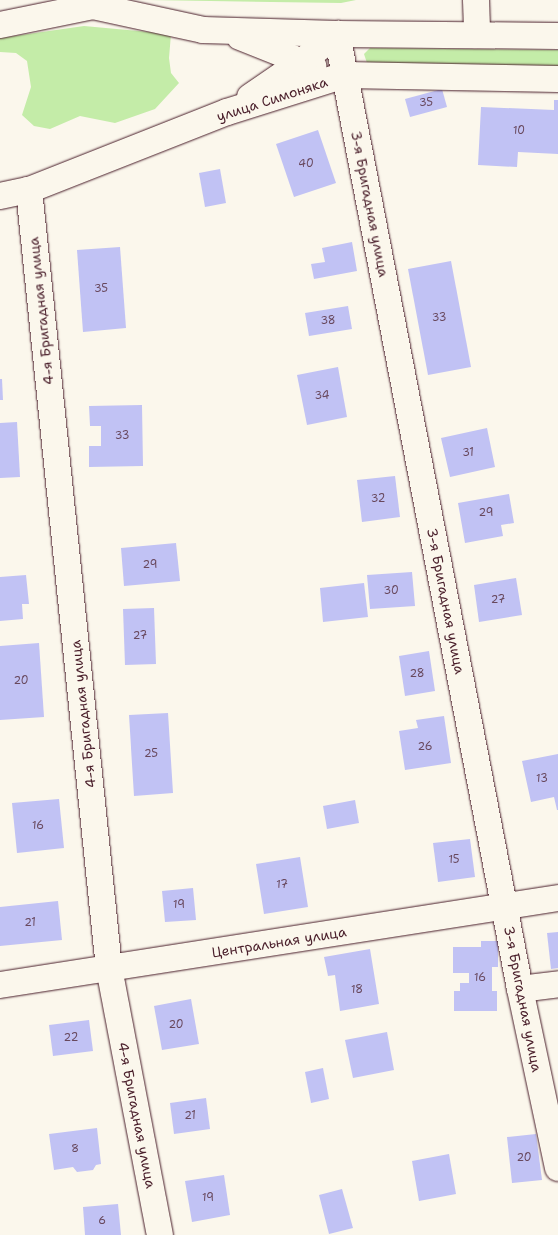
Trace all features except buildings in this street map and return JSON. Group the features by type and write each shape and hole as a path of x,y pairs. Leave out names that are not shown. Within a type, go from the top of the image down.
{"street":[{"path":"476,0 477,35"},
{"path":"0,26 86,3 203,30 337,34 558,36"},
{"path":"225,31 302,62 345,75"},
{"path":"227,112 302,62 337,34"},
{"name":"3-я Бригадная улица","path":"337,34 520,989 558,1168"},
{"name":"улица Симоняка","path":"0,196 29,190 227,112 345,75 558,79"},
{"name":"4-я Бригадная улица","path":"29,190 109,968 160,1235"},
{"name":"Центральная улица","path":"0,985 505,908 558,898"},
{"path":"520,989 558,984"}],"green space":[{"path":"148,0 356,0 341,3"},
{"path":"84,26 171,34 169,58 171,73 179,83 155,109 115,123 80,116 50,129 34,126 22,115 31,87 27,61 16,53 0,52 0,38"},
{"path":"370,48 558,50 558,67 367,63 364,54"}]}
